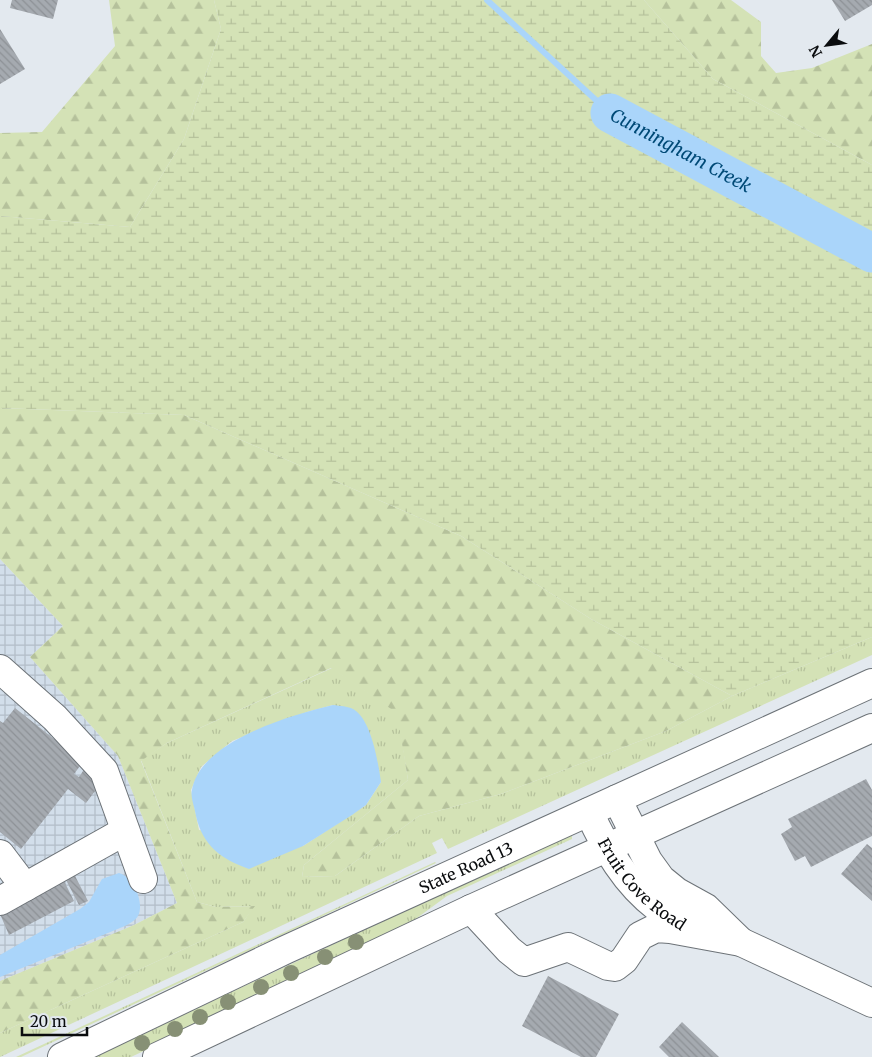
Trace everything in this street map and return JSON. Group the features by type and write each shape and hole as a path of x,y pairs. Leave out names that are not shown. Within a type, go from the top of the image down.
{"main road":[{"path":"0,669 55,718 104,771 143,879"},
{"name":"State Road 13","path":"62,1057 285,950 872,683"},
{"path":"157,1057 470,909 872,728"},
{"name":"Fruit Cove Road","path":"617,799 648,861 662,879 677,892 706,908 741,942"},
{"name":"Fruit Cove Road","path":"589,812 605,848 636,888 658,908 696,935 741,942 872,1003"},
{"path":"0,901 125,831"},
{"path":"0,854 25,887"},
{"path":"470,909 509,950 524,962 568,947 608,966 615,967 624,960 640,936 656,928 696,935"}],"shaded area":[{"path":"0,559 63,626 30,657 118,756 177,903 134,925 0,981"}],"green space":[{"path":"109,0 214,0 221,29 184,139 130,227 0,216 0,133 42,132 115,46"},
{"path":"214,0 644,0 713,79 872,165 872,637 732,696 591,619 461,536 184,415 0,408 0,216 130,227 184,139 221,29"},
{"path":"644,0 731,0 761,22 761,56 776,73 812,68 872,44 872,165 713,79"},
{"path":"0,408 184,415 461,536 591,619 732,696 666,731 501,794 419,816 335,876 302,877 304,865 408,780 397,713 331,668 167,743 141,761 197,902 216,907 255,906 243,922 0,1033 0,981 134,925 177,903 118,756 30,657 63,626 0,559"},
{"path":"872,637 872,655 448,849 442,838 432,843 437,853 0,1057 0,1033 243,922 254,906 216,907 197,902 141,760 167,743 332,668 398,713 408,780 304,865 302,877 335,876 419,816 501,794 666,731 732,696","holes":["333,705 381,782 366,805 303,846 199,830 191,790 201,767 232,741 307,712"]},
{"path":"572,835 572,839 447,896 402,929 131,1057 93,1057 434,897"},
{"path":"435,862 21,1057 16,1057"}],"water":[{"path":"333,705 354,709 362,717 370,734 381,782 366,805 303,846 249,869 222,856 203,836 196,816 192,790 199,773 212,757 229,744 250,733 272,723"},
{"path":"119,873 129,879 139,897 140,910 138,916 132,922 0,977 0,955 80,909 89,902 102,879"}],"building":[{"path":"12,0 58,0 53,19 10,8"},
{"path":"832,0 872,0 872,5 845,21"},
{"path":"0,29 25,69 0,84"},
{"path":"15,708 83,762 74,774 79,777 85,768 102,782 86,803 68,789 21,849 0,832 0,721 3,723"},
{"path":"866,779 872,790 872,836 811,867 805,856 795,861 781,834 792,827 788,819"},
{"path":"867,844 872,848 872,901 841,874"},
{"path":"74,874 88,901 79,905 65,878"},
{"path":"64,881 74,901 9,935 0,914"},
{"path":"548,976 619,1014 596,1057 581,1057 522,1026"},
{"path":"682,1022 719,1057 669,1057 659,1047"}],"waterway":[{"name":"Cunningham Creek","path":"487,0 610,113"},
{"name":"Cunningham Creek","path":"610,113 872,253"}]}
